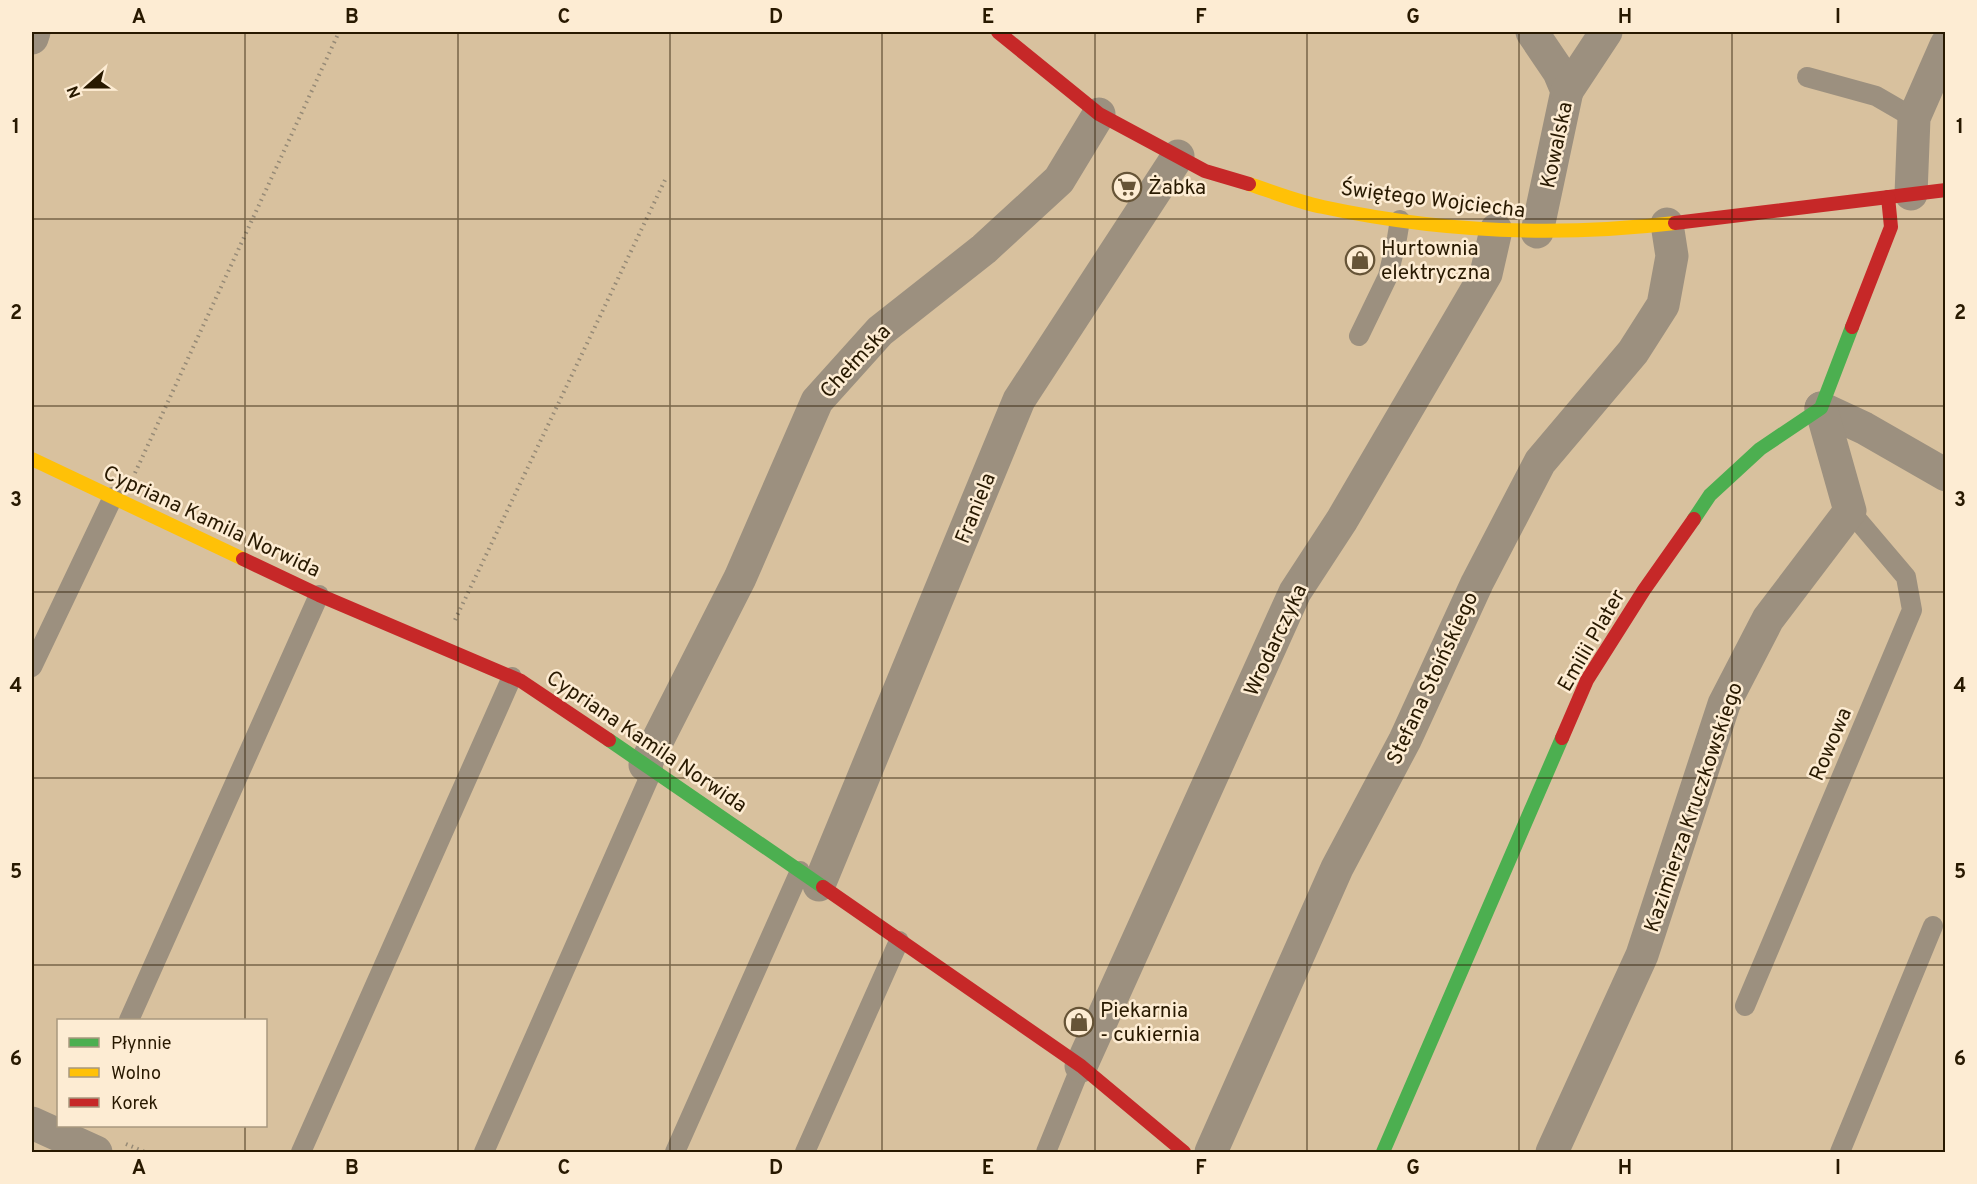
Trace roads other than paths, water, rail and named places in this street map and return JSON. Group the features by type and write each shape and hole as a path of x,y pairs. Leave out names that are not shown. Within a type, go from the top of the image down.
{"street":[{"path":"32,38 34,32"},
{"name":"Świętego Wojciecha","path":"998,32 1099,114 1204,171 1322,207 1400,220 1537,232 1667,224 1946,190"},
{"name":"Kowalska","path":"1532,32 1559,72 1567,92 1537,232"},
{"path":"1567,92 1606,32"},
{"path":"1850,511 1821,408 1891,227 1914,118 1946,45"},
{"name":"Chełmska","path":"649,767 740,578 817,401 880,331 984,249 1059,180 1099,114"},
{"name":"Franiela","path":"809,878 1019,400 1178,156"},
{"name":"Stefana Stoińskiego","path":"1210,1152 1337,868 1405,740 1476,583 1539,462 1633,352 1663,305 1672,256 1667,224"},
{"name":"Wrodarczyka","path":"1081,1066 1296,591 1342,520 1486,274 1496,230"},
{"path":"1821,408 1864,428 1946,475"},
{"name":"Emilii Plater","path":"1383,1152 1587,680 1644,591 1710,495 1760,449 1821,408"},
{"name":"Cypriana Kamila Norwida","path":"32,459 319,595 521,681 1081,1066 1184,1152"},
{"name":"Kazimierza Kruczkowskiego","path":"1552,1152 1642,955 1724,704 1768,619 1850,511"},
{"path":"32,1123 81,1143"}],"lane":[{"path":"1807,78 1876,96 1914,118"},
{"path":"1359,336 1388,276 1400,220"},
{"path":"32,667 118,499"},
{"name":"Rowowa","path":"1745,1006 1912,610 1906,577 1850,511"},
{"path":"129,1019 319,595"},
{"path":"301,1152 512,677"},
{"path":"484,1152 649,767"},
{"path":"675,1152 809,878"},
{"path":"1840,1152 1933,926"},
{"path":"805,1152 899,941"},
{"path":"1046,1152 1081,1066"}],"place":[{"name":"Żabka","path":"1127,187"},
{"name":"Hurtownia elektryczna","path":"1360,260"},
{"name":"Piekarnia - cukiernia","path":"1079,1022"}]}
